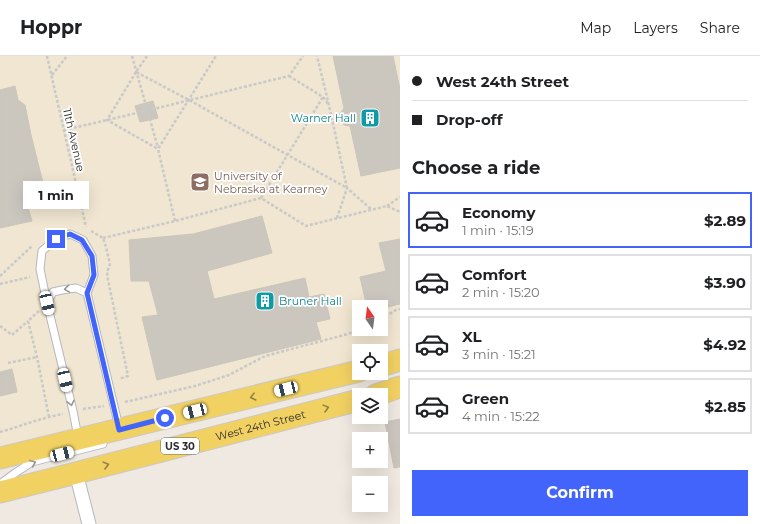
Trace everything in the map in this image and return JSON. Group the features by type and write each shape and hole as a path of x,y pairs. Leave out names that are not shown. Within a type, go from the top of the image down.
{"main road":[{"path":"388,364 400,360"},
{"path":"0,458 352,373"},
{"path":"388,392 400,388"},
{"name":"West 24th Street","path":"0,492 352,402"}],"street":[{"path":"76,473 89,524"}],"lane":[{"path":"0,484 32,462 107,443 119,430 87,293 94,275 92,256 82,240 70,234 56,239 42,250 40,269 73,411 78,439"},
{"path":"47,303 53,292 76,288 87,293"}],"path":[{"name":"11th Avenue","path":"47,56 86,228 103,238"},
{"path":"52,75 67,56"},
{"path":"132,56 158,149 175,221"},
{"path":"107,120 147,56"},
{"path":"158,149 216,56"},
{"path":"64,130 289,76 303,56"},
{"path":"317,56 347,188 337,218"},
{"path":"136,72 347,188 372,210"},
{"path":"289,76 323,97 329,105"},
{"path":"116,380 128,376 108,280 107,272 110,264 103,238 262,198 323,97"},
{"path":"107,120 158,149"},
{"path":"262,198 306,226 387,206 400,197"},
{"path":"387,206 400,212"},
{"path":"0,276 33,245"},
{"path":"0,284 32,277 33,280"},
{"path":"388,315 400,309"},
{"path":"0,326 12,335 40,310"},
{"path":"28,320 49,416"},
{"path":"0,432 49,416 124,402 195,386 229,374 265,356 352,332"},
{"path":"8,364 37,357"},
{"path":"122,397 124,402"}],"shaded area":[{"name":"University of Nebraska at Kearney","path":"0,56 400,56 400,354 388,355 388,344 352,344 352,362 0,446"}],"building":[{"name":"Warner Hall","path":"333,56 393,56 400,89 400,168 361,176 350,126 344,125 341,122 339,115 344,108"},
{"path":"15,86 18,100 25,105 47,199 27,204 32,221 0,228 0,90"},
{"path":"153,101 158,118 140,122 135,106"},
{"name":"Bruner Hall","path":"262,216 272,253 207,271 214,299 305,278 309,297 324,294 330,319 316,322 321,339 157,380 142,317 158,315 149,281 131,281 129,240 193,234"},
{"path":"400,239 400,304 388,307 388,300 365,300 360,277 386,271 379,243"},
{"path":"12,369 17,392 0,396 0,372"},
{"path":"400,419 400,467 394,468 385,424 388,424 388,421"}],"place":[{"name":"Warner Hall","path":"370,118"},
{"name":"University of Nebraska at Kearney","path":"200,182"},
{"name":"Bruner Hall","path":"265,301"}],"route":[{"path":"56,239 70,234 82,240 92,256 94,275 87,293 119,430 165,418"}]}
